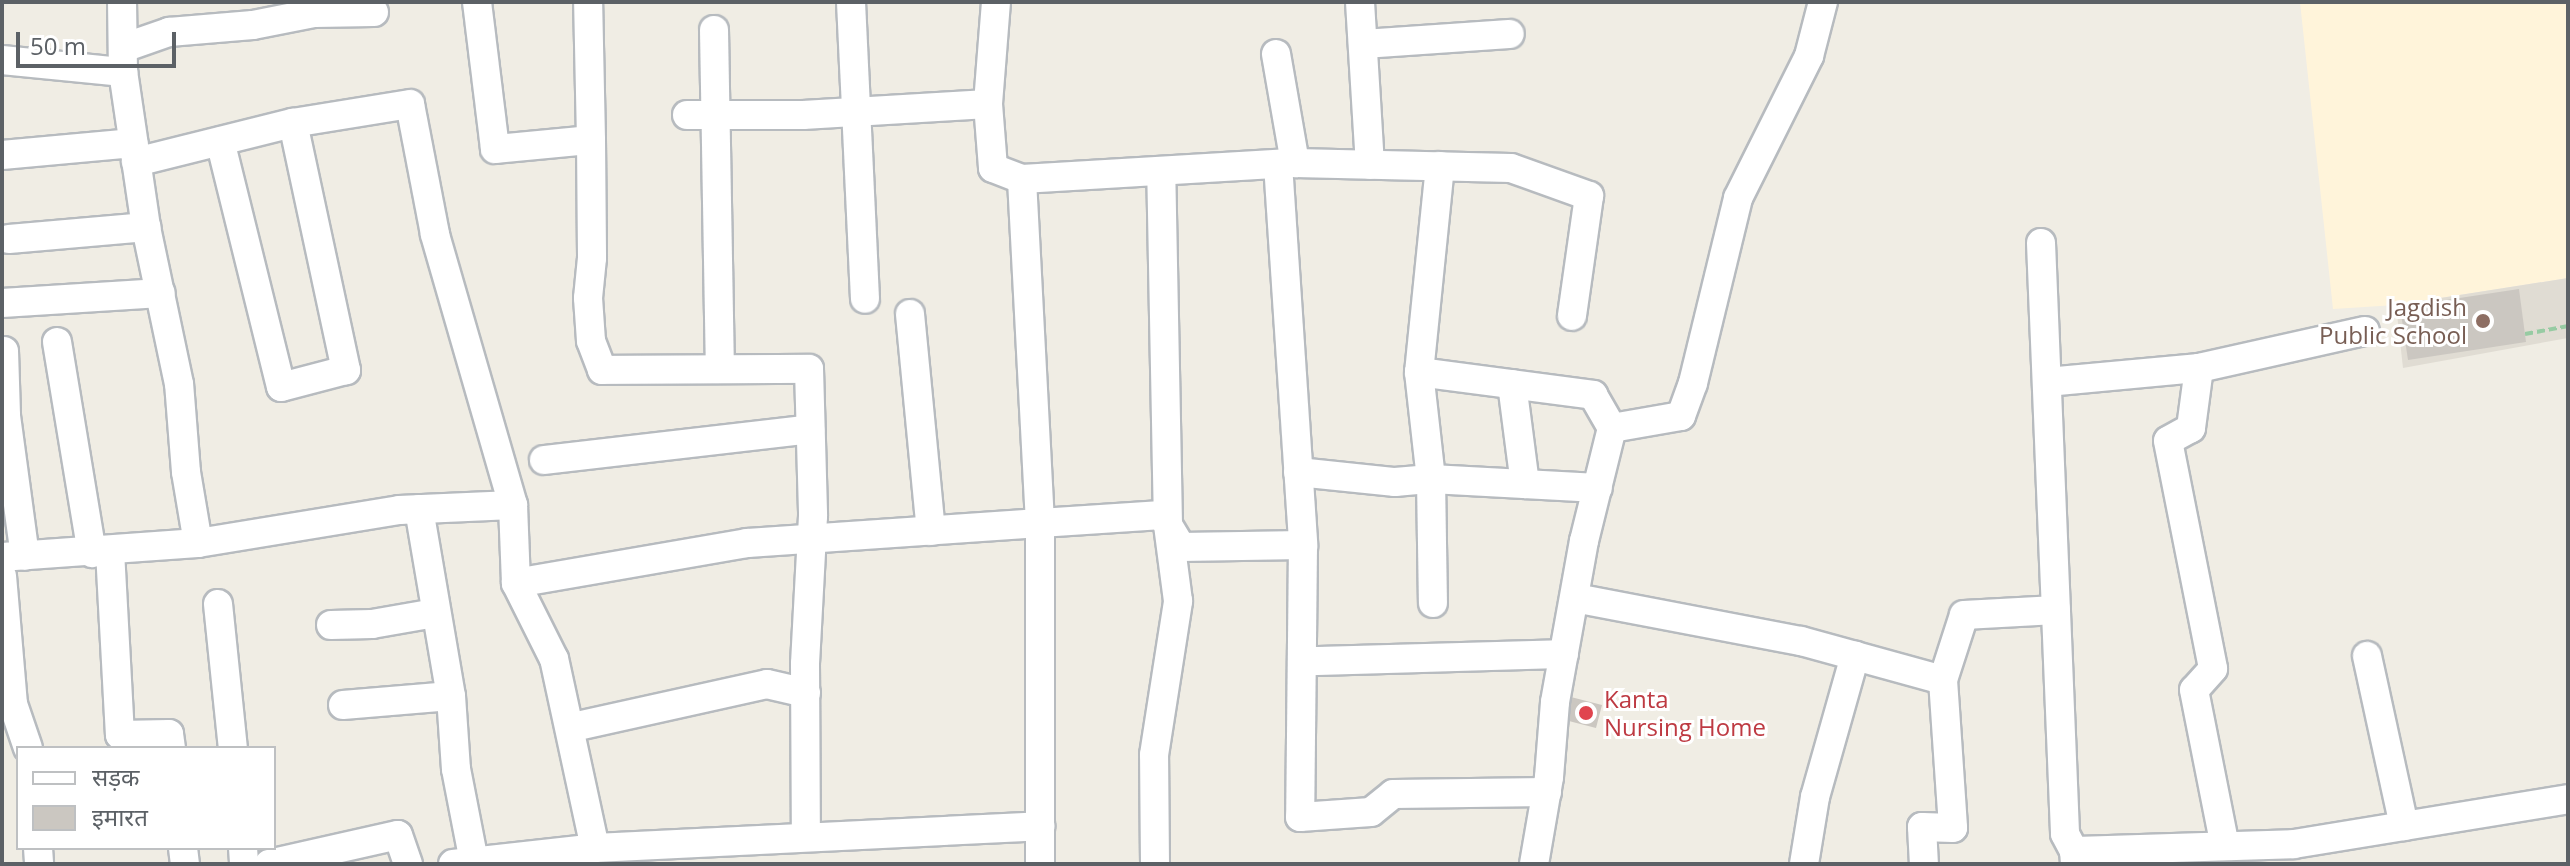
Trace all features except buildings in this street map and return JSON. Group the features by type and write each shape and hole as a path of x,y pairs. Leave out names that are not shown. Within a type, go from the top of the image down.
{"street":[{"path":"122,2 123,60 134,152 146,227 179,384 186,472 198,543"},
{"path":"477,2 477,26 495,149 591,140"},
{"path":"588,2 592,258 588,298 591,341 602,370 809,369 812,539 806,693 806,837"},
{"path":"851,2 865,299"},
{"path":"996,2 988,104 993,168 1022,179 1287,164 1511,168 1589,196 1572,316"},
{"path":"1360,2 1370,165"},
{"path":"1612,428 1681,416 1693,383 1738,198 1809,56 1823,2"},
{"path":"2,60 123,60 169,32 253,25 314,13 374,12"},
{"path":"714,30 720,369"},
{"path":"1363,44 1510,34"},
{"path":"1276,54 1287,164 1303,545 1300,817 1371,812 1393,794 1547,792"},
{"path":"2,155 134,152 220,141 293,123 410,104 435,234 513,505 516,583 554,659 595,848"},
{"path":"687,115 854,112 988,104"},
{"path":"220,141 281,387 346,370 293,123"},
{"path":"1433,603 1431,479 1419,372 1440,166"},
{"path":"1155,864 1154,755 1178,601 1168,525 1161,171"},
{"path":"1022,179 1040,523 1040,864"},
{"path":"9,239 146,227"},
{"path":"2041,243 2065,834 2075,857 2294,844 2568,799"},
{"path":"2,303 161,293"},
{"path":"910,314 931,531"},
{"path":"2047,382 2199,368 2365,331"},
{"path":"57,342 101,552 120,735 169,734 171,746"},
{"path":"4,351 13,557 198,543 419,509 513,505"},
{"path":"2199,368 2191,428 2168,441 2213,669 2194,690 2225,846"},
{"path":"1419,372 1593,395 1612,428 1555,702 1547,792 1534,864"},
{"path":"1512,384 1525,484"},
{"path":"544,460 810,429"},
{"path":"1298,472 1395,482 1431,479 1598,488"},
{"path":"419,509 451,696 464,863 595,848 1040,826"},
{"path":"516,583 747,543 1162,515 1181,547 1303,545"},
{"path":"2,576 13,704 27,746"},
{"path":"1575,598 1801,641 1943,680"},
{"path":"218,604 233,746"},
{"path":"1924,864 1922,827 1953,828 1943,680 1964,615 2056,610"},
{"path":"331,625 372,624 435,613"},
{"path":"1314,661 1564,654"},
{"path":"1804,864 1815,797 1855,656"},
{"path":"2367,656 2404,826"},
{"path":"582,725 767,684 806,693"},
{"path":"343,705 451,696"},
{"path":"269,864 398,835 408,864"}],"path":[{"path":"2525,334 2568,326"}],"shaded area":[{"path":"2300,2 2568,2 2568,278 2396,305 2333,309"},
{"name":"Jagdish Public School","path":"2568,278 2568,338 2403,368 2396,305"}],"place":[{"name":"Jagdish Public School","path":"2483,321"},
{"name":"Kanta Nursing Home","path":"1586,713"}]}
